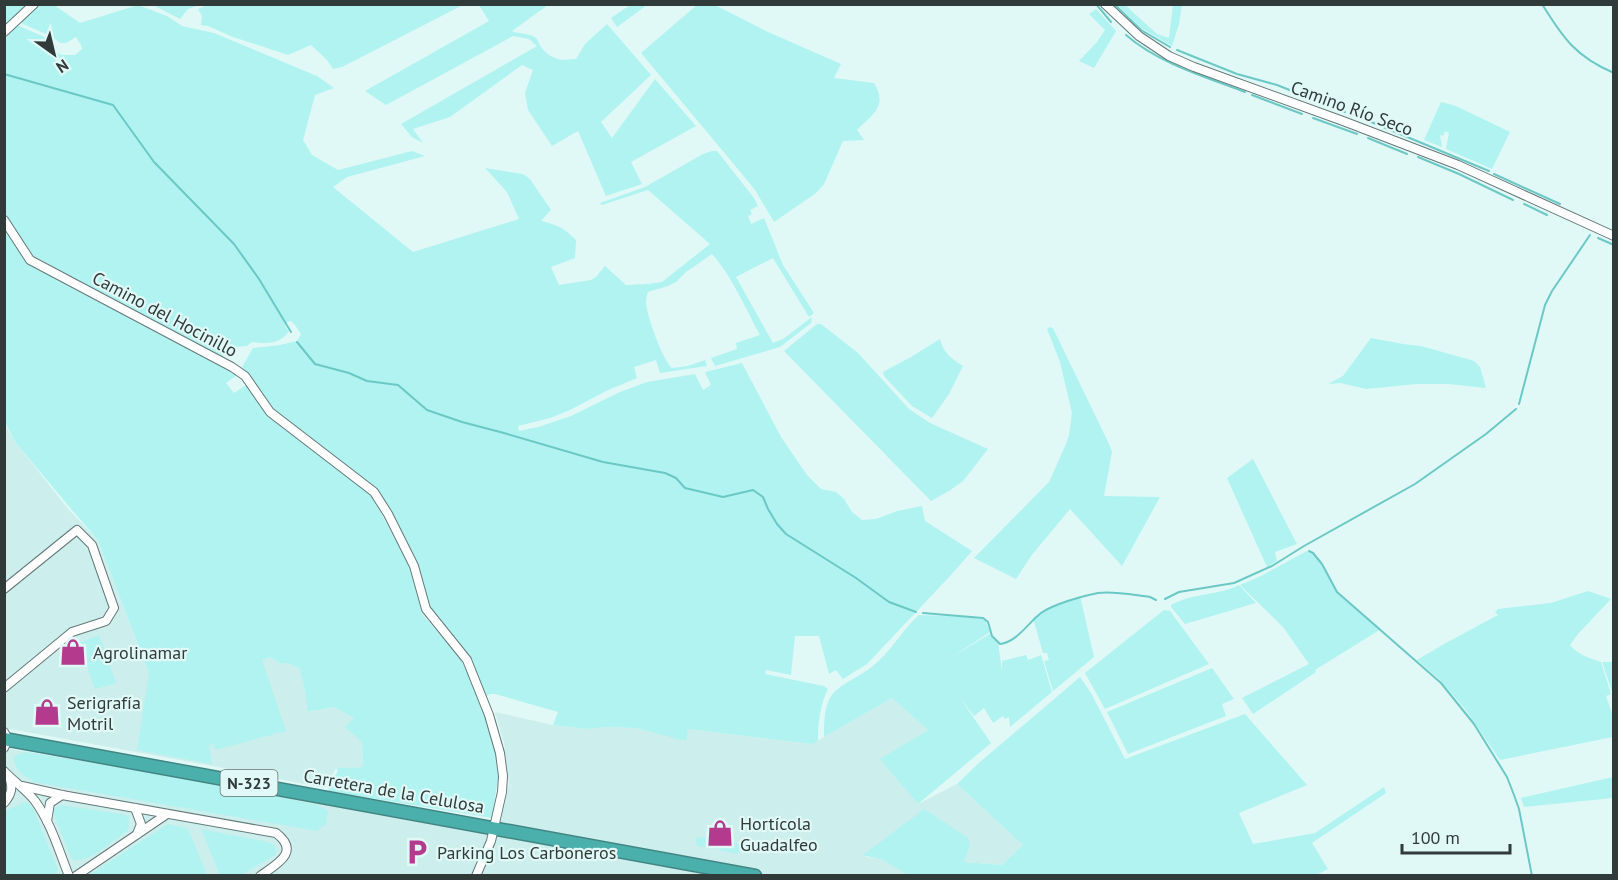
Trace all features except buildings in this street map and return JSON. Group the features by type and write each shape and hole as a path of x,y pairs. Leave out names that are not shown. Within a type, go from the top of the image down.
{"highway":[{"name":"Carretera de la Celulosa","path":"5,739 493,828"},
{"name":"N-323","path":"493,828 755,876"}],"street":[{"path":"4,32 34,4"},
{"name":"Camino Río Seco","path":"1105,4 1139,36 1170,56 1194,67 1458,165 1614,236"},
{"name":"Camino del Hocinillo","path":"4,220 30,260 246,375 270,412 374,492 388,514 414,566 426,609 467,660 489,715 500,753 503,776 502,792 490,842 476,876"},
{"path":"4,590 77,530 92,544 114,609 106,621 72,632 4,688"},
{"path":"7,773 36,802 47,820 69,876"},
{"path":"4,803 13,786 7,773"},
{"path":"22,786 276,833 284,839 286,852 282,861 260,876"},
{"path":"47,820 50,803 62,795"},
{"path":"135,808 141,824 137,836"},
{"path":"76,876 167,814"}],"shaded area":[{"path":"210,4 463,5 342,67 333,69 311,45 288,55 201,25 202,16 198,9"},
{"path":"698,4 715,5 768,32 841,64 834,78 874,83 878,91 880,98 877,109 857,130 864,140 843,141 824,184 816,193 774,222 755,190 641,53"},
{"path":"4,5 29,5 7,24 5,23"},
{"path":"38,5 54,5 80,23 138,5 167,16 182,26 214,33 317,76 334,88 315,95 303,140 312,155 338,170 412,151 425,156 347,177 333,187 413,252 519,219 507,192 485,168 523,174 530,179 551,210 541,221 560,228 576,240 575,258 551,267 559,285 591,280 605,266 626,285 662,282 710,244 648,190 602,205 600,203 645,187 703,154 717,151 758,206 750,210 752,214 748,216 751,224 764,218 783,265 814,313 809,317 773,258 736,277 773,343 783,339 812,317 811,323 780,347 715,366 711,358 737,349 736,343 760,335 732,282 712,254 676,282 648,292 646,301 656,337 668,364 672,368 688,366 705,360 707,366 660,373 656,360 634,367 637,378 570,410 518,426 519,431 571,416 620,392 647,382 695,374 703,390 711,385 705,372 742,363 781,437 807,475 821,489 836,492 844,499 852,512 862,520 876,519 897,511 922,506 925,521 972,551 867,664 843,679 836,670 829,674 819,636 795,636 791,675 766,670 765,674 824,686 828,689 820,714 818,741 812,744 688,729 686,741 636,728 587,729 553,725 558,712 495,694 485,697 467,655 431,613 375,488 293,427 267,402 242,367 253,348 297,341 301,334 291,321 287,322 285,327 289,331 277,341 252,342 247,346 218,348 226,360 32,255 5,213 5,38 17,25 49,39 57,47 56,52 62,55 75,55 82,49 76,37 66,43 61,43 21,22"},
{"path":"153,5 200,5 188,9 180,19"},
{"path":"479,5 548,5 512,31 534,36 549,55 561,60 576,59 585,44 607,24 651,75 601,122 612,138 655,79 696,126 631,162 642,184 606,196 578,131 552,146 528,110 525,93 533,70 522,65 450,117 413,129 423,143 412,137 401,124 537,46 529,39 513,36 386,105 365,91 489,21"},
{"path":"630,5 647,5 617,27 611,18"},
{"path":"1117,5 1125,5 1157,34 1169,38 1173,5 1182,5 1172,46 1141,28"},
{"path":"1096,9 1116,31 1094,68 1079,61 1105,30 1089,14"},
{"path":"1441,102 1456,106 1510,132 1492,169 1446,149 1449,133 1445,131 1443,136 1440,135 1442,147 1424,140"},
{"path":"4,225 28,262 238,374 226,383 234,393 246,385 269,416 371,494 410,568 422,614 463,664 491,729 498,778 492,818 329,791 328,787 338,771 336,768 363,767 362,742 345,727 354,718 334,707 308,712 299,668 288,663 281,664 270,657 262,660 286,731 215,750 210,730 213,744 209,745 212,764 137,750 149,673 98,540 15,442 5,422"},
{"path":"817,324 821,324 858,353 909,409 930,423 988,449 963,481 931,501 784,351"},
{"path":"1053,328 1112,452 1104,496 1160,497 1122,566 1070,509 1031,556 1016,579 974,558 1049,482 1069,435 1072,413 1060,362 1047,329"},
{"path":"1371,338 1421,346 1474,361 1480,367 1486,388 1417,384 1366,389 1340,383 1328,384 1343,376"},
{"path":"940,339 946,352 963,366 949,394 932,418 912,406 884,376 883,372"},
{"path":"4,423 15,442 69,510 98,540 149,678 270,657 281,664 288,663 299,668 309,712 334,707 354,718 362,742 363,767 336,768 325,788 5,728"},
{"path":"1253,459 1297,544 1275,552 1277,561 1267,567 1227,478"},
{"path":"1307,551 1313,554 1321,564 1337,592 1381,629 1315,670 1316,672 1253,714 1242,698 1309,664 1283,627 1240,585"},
{"path":"1239,585 1256,603 1185,624 1171,607 1187,598 1231,589"},
{"path":"1588,591 1611,599 1570,645 1580,654 1601,662 1611,694 1606,696 1613,716 1613,737 1500,760 1465,709 1439,679 1417,660 1498,615 1495,612 1498,609 1551,603"},
{"path":"1080,596 1094,657 1053,691 1044,661 1049,660 1047,653 1043,653 1033,618 1047,608"},
{"path":"1164,610 1170,611 1209,664 1105,709 1085,673"},
{"path":"919,615 972,617 985,620 990,632 949,659 991,633 998,642 1002,671 1002,661 1026,655 1028,660 1041,655 1052,692 1010,727 1009,717 1005,719 1003,716 993,723 984,708 974,716 960,698 991,743 918,804 880,759 928,730 892,698 824,737 824,732 826,708 836,690 876,663"},
{"path":"99,635 116,683 95,689 79,643"},
{"path":"1602,662 1613,662 1613,694"},
{"path":"1212,668 1234,699 1222,704 1226,716 1128,754 1107,712"},
{"path":"1080,677 1091,693 1125,759 1245,714 1307,785 1239,813 1253,844 1315,833 1384,787 1386,793 1312,843 1328,869 1316,875 910,876 883,860 863,855 924,809 968,838 970,846 964,862 1002,865 1023,845 957,784"},
{"path":"892,698 928,730 881,759 918,804 957,784 1023,845 1002,865 964,862 970,846 864,856 883,860 910,875 5,875 4,748 336,804 501,821 509,784 504,743 495,712 553,725 587,729 636,728 685,740 688,729 812,744"},
{"path":"27,752 219,784 317,805 328,811 326,824 317,831 34,782 20,772 14,761 14,756"},
{"path":"1613,777 1613,798 1524,807 1521,798"},
{"path":"25,802 32,806 58,870 55,875 5,875 5,811"},
{"path":"60,805 122,814 129,817 129,826 127,831 94,854 87,858 74,860 52,810"},
{"path":"168,824 188,829 207,875 89,875"},
{"path":"201,829 268,842 274,845 276,852 275,855 241,875 220,875"},
{"path":"697,837 717,840 715,849 698,846"},
{"path":"721,841 740,844 738,854 719,850"}],"waterway":[{"path":"1096,4 1111,22"},
{"path":"1114,4 1141,30 1170,47"},
{"path":"1542,4 1564,37 1580,53 1614,73"},
{"path":"1126,35 1167,61 1245,92"},
{"path":"1177,50 1345,112"},
{"path":"4,74 113,105 154,162 234,244 259,279 291,332"},
{"path":"1252,95 1302,114"},
{"path":"1352,114 1489,171"},
{"path":"1313,118 1357,134"},
{"path":"1368,138 1407,154"},
{"path":"1418,157 1513,200"},
{"path":"1494,174 1560,204"},
{"path":"1524,204 1547,215"},
{"path":"1519,404 1545,305 1590,235"},
{"path":"1598,238 1614,245"},
{"path":"297,342 315,364 349,373 367,381 398,385 427,410 462,422 603,462 665,473 676,478 685,488 723,497 753,490 763,497 777,524 786,534 856,578 889,602 916,612"},
{"path":"1165,599 1179,592 1234,583 1272,566 1415,484 1486,434 1516,409"},
{"path":"1309,551 1322,564 1337,592 1441,683 1474,724 1507,777 1514,795 1519,809 1532,876"},
{"path":"923,613 983,618 988,622 992,636 1000,644 1012,640 1041,613 1076,598 1110,592 1150,597 1156,600"}],"place":[{"name":"Agrolinamar","path":"73,652"},
{"name":"Serigrafía Motril","path":"47,712"},
{"name":"Hortícola Guadalfeo","path":"720,833"},
{"name":"Parking Los Carboneros","path":"417,852"}]}
